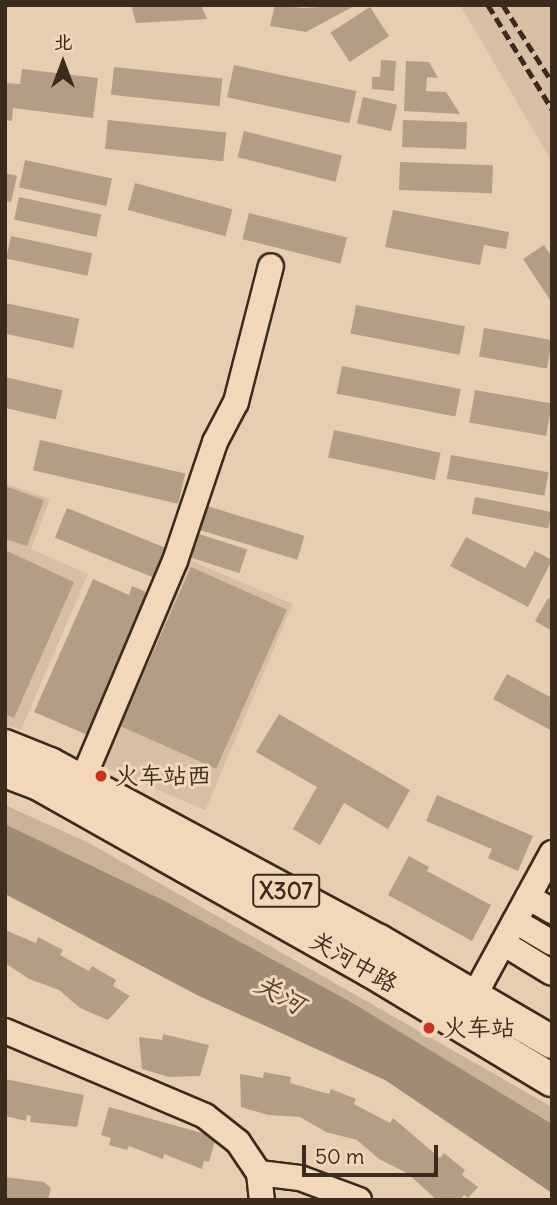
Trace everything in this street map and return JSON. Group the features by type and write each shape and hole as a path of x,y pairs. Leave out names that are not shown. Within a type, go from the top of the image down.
{"main road":[{"name":"关河中路","path":"5,746 89,785 474,996 552,1042"},
{"name":"关河中路","path":"5,771 37,783 347,957 552,1080"}],"street":[{"path":"89,785 175,562 215,442 236,402 271,266"},
{"path":"474,996 528,897 546,878 552,853"},
{"path":"528,897 552,911"},
{"path":"515,921 552,943"},
{"path":"503,943 552,972"},
{"path":"5,1031 205,1116 238,1142 259,1173 262,1200"},
{"path":"259,1173 300,1178 359,1200"}],"shaded area":[{"path":"460,5 552,5 552,162"},
{"path":"5,477 7,484 50,499 31,549 88,574 21,730 5,724"},
{"path":"187,559 293,604 205,810 99,765"},
{"path":"5,805 89,843 552,1107 552,1124 351,1002 167,902 5,824"}],"water":[{"name":"关河","path":"5,824 167,902 351,1002 552,1124 552,1193 385,1080 199,996 5,894"}],"building":[{"path":"131,5 201,5 207,19 136,23"},
{"path":"275,5 303,8 356,5 306,32 270,26"},
{"path":"370,7 389,36 350,62 331,33"},
{"path":"381,60 396,61 394,91 372,89 372,77 380,77"},
{"path":"406,61 429,62 438,78 427,77 426,91 446,92 460,114 404,111"},
{"path":"234,65 356,91 349,123 227,97"},
{"path":"114,67 222,78 219,106 111,95"},
{"path":"22,69 98,78 93,118 13,108 12,121 5,120 5,83 20,84"},
{"path":"363,97 397,105 391,131 357,123"},
{"path":"108,120 226,132 223,161 105,149"},
{"path":"403,120 467,122 466,149 402,147"},
{"path":"244,131 342,155 335,182 237,157"},
{"path":"25,160 112,179 106,206 19,187"},
{"path":"400,162 493,165 492,193 399,190"},
{"path":"5,173 17,176 11,202 5,201"},
{"path":"135,183 233,209 225,236 128,210"},
{"path":"19,197 101,214 96,237 14,219"},
{"path":"393,210 509,232 506,249 484,245 480,265 385,247"},
{"path":"249,213 347,237 340,264 242,239"},
{"path":"11,236 92,253 87,276 6,258"},
{"path":"544,245 552,257 552,303 523,259"},
{"path":"5,303 79,319 73,348 5,334"},
{"path":"356,305 465,326 459,355 350,333"},
{"path":"484,328 552,340 547,369 479,357"},
{"path":"342,366 461,389 455,417 337,393"},
{"path":"5,377 62,390 56,420 5,408"},
{"path":"475,390 552,404 546,436 469,422"},
{"path":"334,430 441,453 435,480 328,457"},
{"path":"40,440 185,474 178,504 33,470"},
{"path":"451,455 548,472 544,496 447,479"},
{"path":"5,486 44,500 27,546 5,539"},
{"path":"475,497 552,512 548,529 472,514"},
{"path":"207,506 305,536 297,560 200,530"},
{"path":"67,508 171,550 159,580 55,538"},
{"path":"190,531 247,550 239,573 182,555"},
{"path":"466,537 525,568 535,551 552,560 528,607 450,566"},
{"path":"5,550 74,582 14,718 5,714"},
{"path":"191,567 287,610 216,769 120,726"},
{"path":"93,579 129,595 132,586 153,595 90,736 34,712"},
{"path":"548,598 552,600 552,631 535,621"},
{"path":"507,674 552,698 552,731 493,699"},
{"path":"279,714 410,790 388,829 344,803 320,845 293,829 317,787 256,752"},
{"path":"437,795 533,836 518,871 488,858 492,849 426,821"},
{"path":"409,856 429,867 427,871 491,905 472,941 388,895"},
{"path":"5,930 36,943 38,937 63,950 60,955 89,971 92,966 116,980 113,986 130,996 108,1020 80,1008 59,990 29,979 5,963"},
{"path":"163,1034 209,1045 200,1076 169,1077 142,1069 139,1037 162,1040"},
{"path":"264,1072 291,1077 290,1083 329,1094 331,1089 356,1099 354,1104 390,1123 393,1118 440,1158 444,1153 465,1170 462,1175 478,1187 468,1198 464,1195 460,1200 437,1200 407,1173 379,1159 357,1140 326,1132 300,1117 268,1115 241,1107 240,1074 263,1078"},
{"path":"5,1079 84,1095 77,1127 30,1122 31,1116 27,1115 26,1121 5,1116"},
{"path":"109,1107 216,1137 209,1162 204,1161 202,1169 164,1154 163,1159 129,1146 127,1150 109,1145 111,1138 101,1135"},
{"path":"5,1177 44,1182 51,1188 48,1200 5,1200"}],"railway":[{"path":"488,5 552,109"},
{"path":"503,5 552,82"}],"place":[{"name":"火车站西","path":"101,776"},
{"name":"火车站","path":"429,1028"}]}
